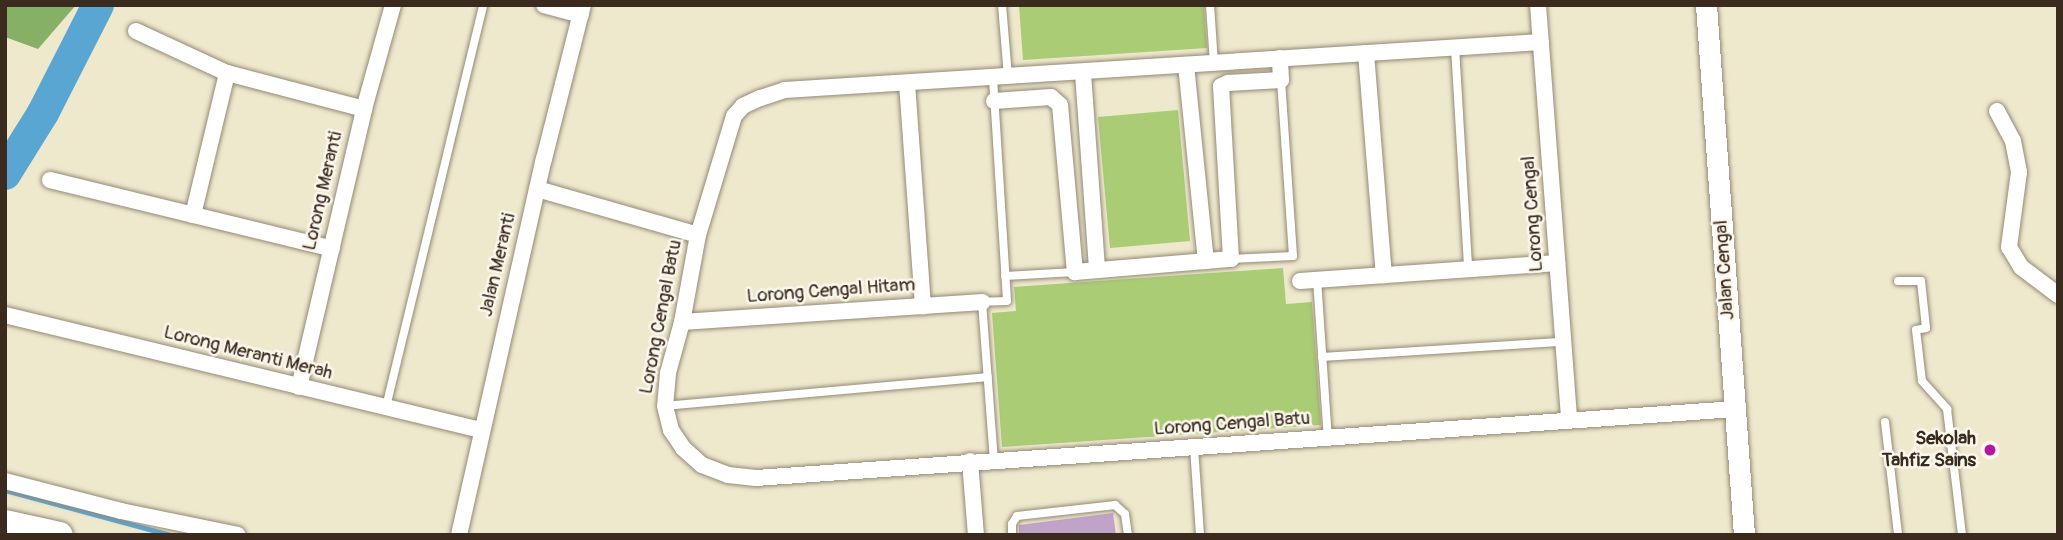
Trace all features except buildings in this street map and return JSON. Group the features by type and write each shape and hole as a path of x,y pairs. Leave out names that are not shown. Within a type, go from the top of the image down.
{"main road":[{"path":"5,523 60,535"}],"street":[{"name":"Lorong Meranti","path":"299,387 364,108 393,5"},
{"path":"544,5 582,10"},
{"name":"Lorong Cengal","path":"1538,5 1569,420"},
{"name":"Jalan Cengal","path":"1706,5 1744,535"},
{"name":"Jalan Meranti","path":"458,535 537,189 582,10"},
{"path":"136,31 227,74 364,108"},
{"name":"Lorong Cengal Batu","path":"1541,42 1279,58 1083,74 785,90 743,106 734,116 698,235 682,322 668,373 665,406 671,430 683,448 702,465 728,475 756,478 1735,409"},
{"path":"1366,52 1384,275"},
{"path":"994,101 1051,97 1060,105 1075,271 1231,259 1221,86 1228,82 1281,80 1279,58"},
{"path":"1185,65 1206,261"},
{"path":"193,215 227,74"},
{"path":"1083,74 1097,270"},
{"path":"906,83 923,306"},
{"path":"1997,111 2013,141 2019,172 2009,247 2021,267 2058,295"},
{"path":"50,180 332,249"},
{"path":"537,189 698,235"},
{"path":"1300,281 1557,263"},
{"name":"Lorong Cengal Hitam","path":"682,322 982,302"},
{"name":"Lorong Meranti Merah","path":"5,315 482,430"},
{"path":"970,461 976,535"},
{"path":"5,481 121,511 238,535"}],"lane":[{"path":"386,407 483,5"},
{"path":"994,460 982,302 1007,301 994,101 1000,77 1002,5"},
{"path":"1210,5 1214,63"},
{"path":"1455,47 1468,269"},
{"path":"1231,259 1293,256 1281,80"},
{"path":"1005,276 1075,271"},
{"path":"1317,279 1328,439"},
{"path":"1898,281 1921,281 1926,328 1916,330 1922,381 1947,409 1962,535"},
{"path":"1322,357 1563,342"},
{"path":"665,406 988,377"},
{"path":"1885,422 1898,535"},
{"path":"1194,447 1199,535"},
{"path":"1012,535 1012,524 1017,516 1115,505 1125,514 1128,535"}],"green space":[{"path":"5,5 76,5 38,49 5,37"},
{"path":"1019,5 1204,5 1207,48 1023,60"},
{"path":"1178,110 1190,241 1110,248 1098,117"},
{"path":"1283,268 1286,304 1312,302 1321,425 1002,447 992,313 1016,311 1014,287"}],"waterway":[{"path":"5,174 43,113 98,5"},
{"path":"5,490 171,535"}],"place":[{"name":"Sekolah Tahfiz Sains","path":"1990,450"}]}
